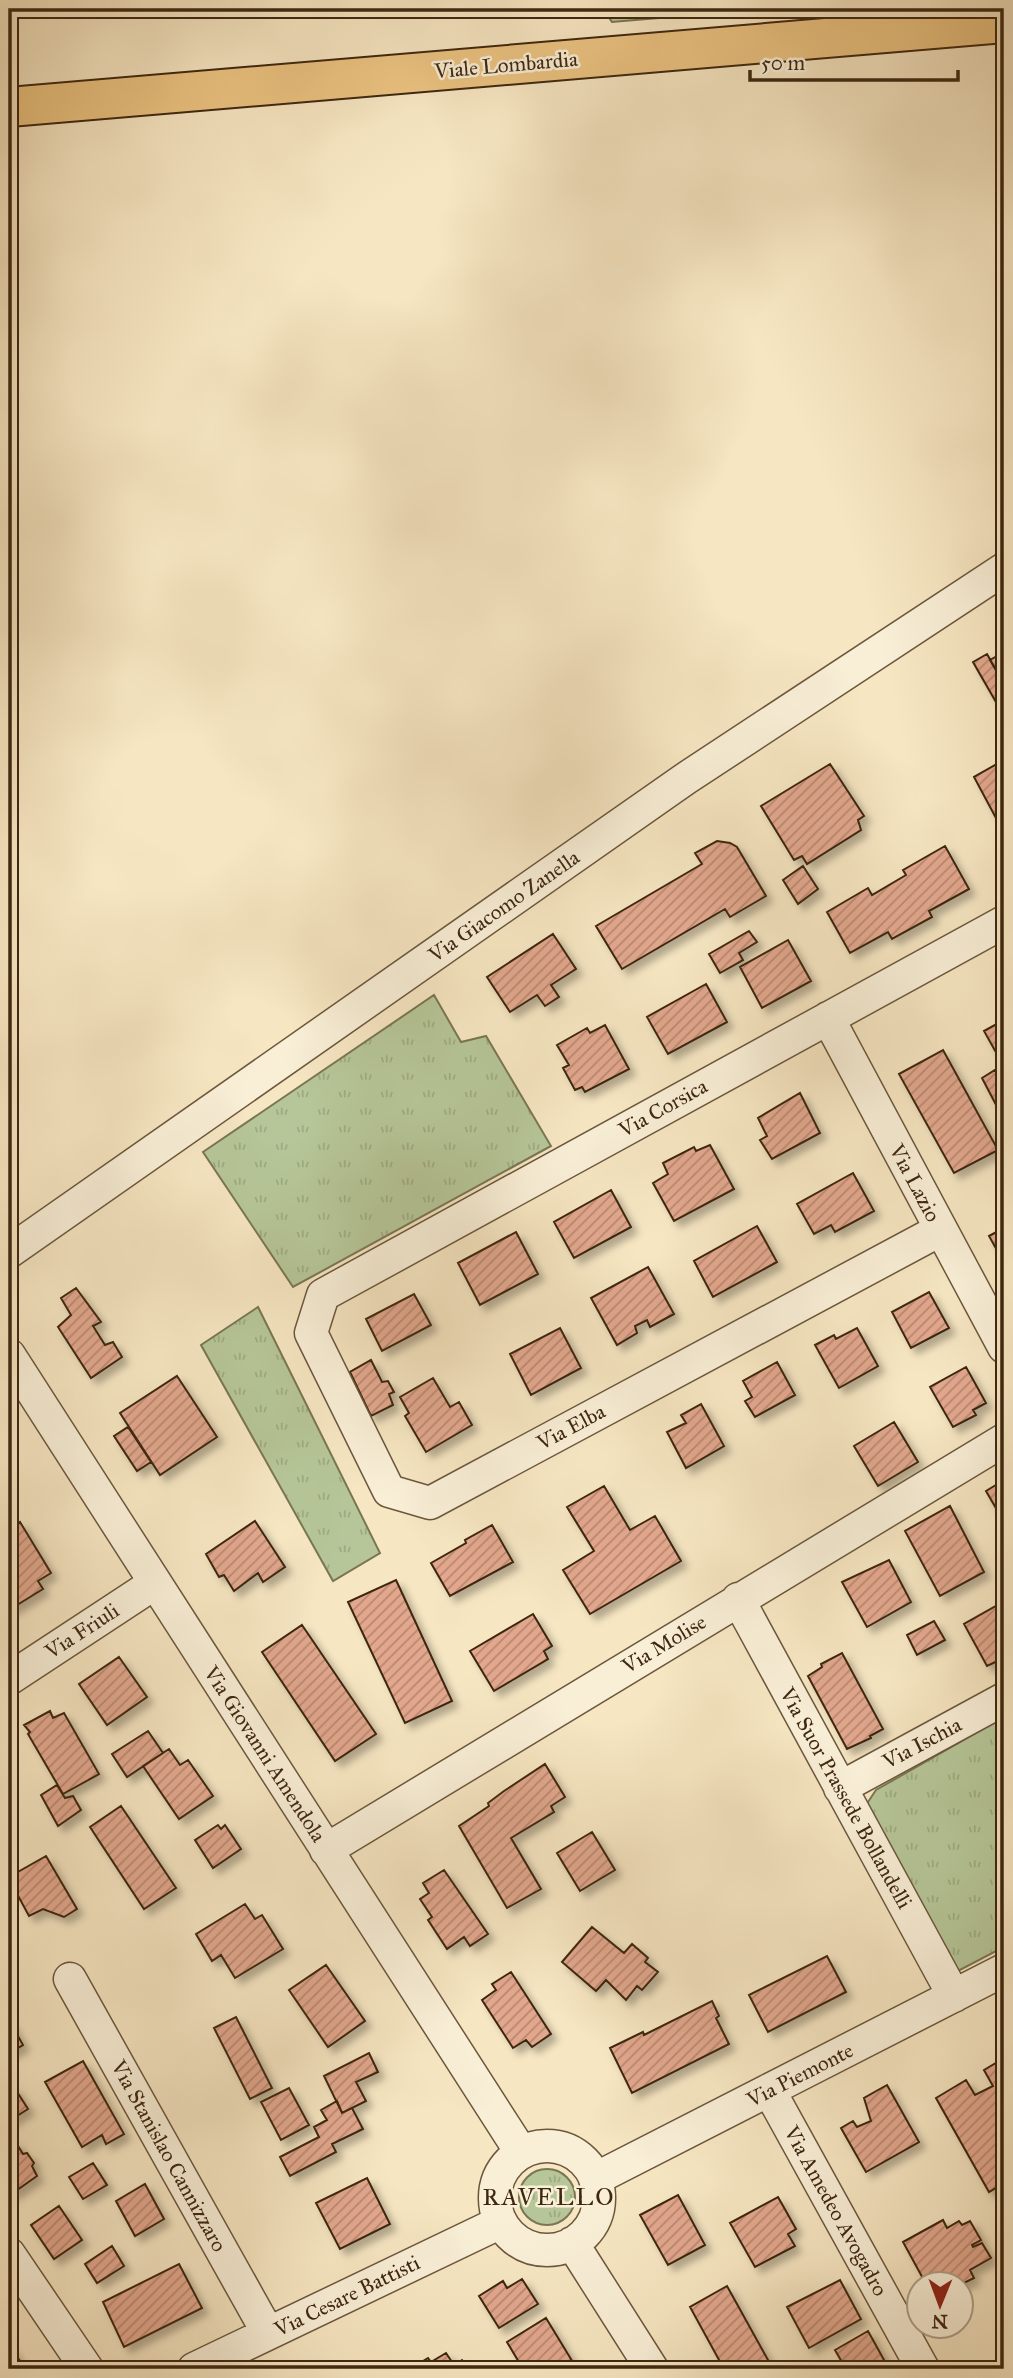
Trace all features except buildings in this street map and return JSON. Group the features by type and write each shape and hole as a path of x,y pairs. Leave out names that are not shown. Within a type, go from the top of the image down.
{"main road":[{"name":"Viale Lombardia","path":"9,107 1004,23"}],"street":[{"name":"Via Giacomo Zanella","path":"9,1252 685,779 1004,569"},
{"name":"Via Corsica","path":"323,1295 1004,922"},
{"name":"Via Lazio","path":"828,1018 1004,1347"},
{"name":"Via Elba","path":"323,1295 312,1333 389,1491 430,1503 940,1230"},
{"name":"Via Giovanni Amendola","path":"9,1355 521,2152"},
{"name":"Via Molise","path":"326,1850 1004,1440"},
{"name":"Via Friuli","path":"9,1679 155,1583"},
{"name":"Via Suor Prassede Bollandelli","path":"738,1599 954,1996"},
{"name":"Via Ischia","path":"840,1788 1004,1699"},
{"name":"Via Piemonte","path":"595,2179 1004,1970"},
{"name":"Via Stanislao Cannizzaro","path":"70,1979 268,2333"},
{"name":"Via Amedeo Avogadro","path":"769,2091 923,2369"},
{"path":"542,2145 564,2148 583,2161 595,2179 599,2197 596,2215 587,2231 572,2243 552,2249 532,2248 514,2238 500,2222 494,2203 496,2183 506,2165 521,2152 542,2145"},
{"name":"Via Cesare Battisti","path":"194,2369 500,2222"},
{"path":"572,2243 652,2369"},
{"path":"9,2254 87,2369"}],"green space":[{"path":"603,9 767,9 612,22"},
{"path":"434,995 461,1042 486,1036 551,1146 293,1287 203,1152"},
{"path":"258,1307 380,1553 333,1581 201,1345"},
{"path":"1004,1717 1004,1947 958,1971 864,1808 876,1790"},
{"path":"547,2169 558,2171 567,2177 573,2186 573,2208 567,2217 558,2223 547,2225 536,2223 527,2217 521,2208 519,2197 521,2186 527,2177 536,2171"}],"district":[{"name":"RAVELLO","path":"549,2197"}]}
